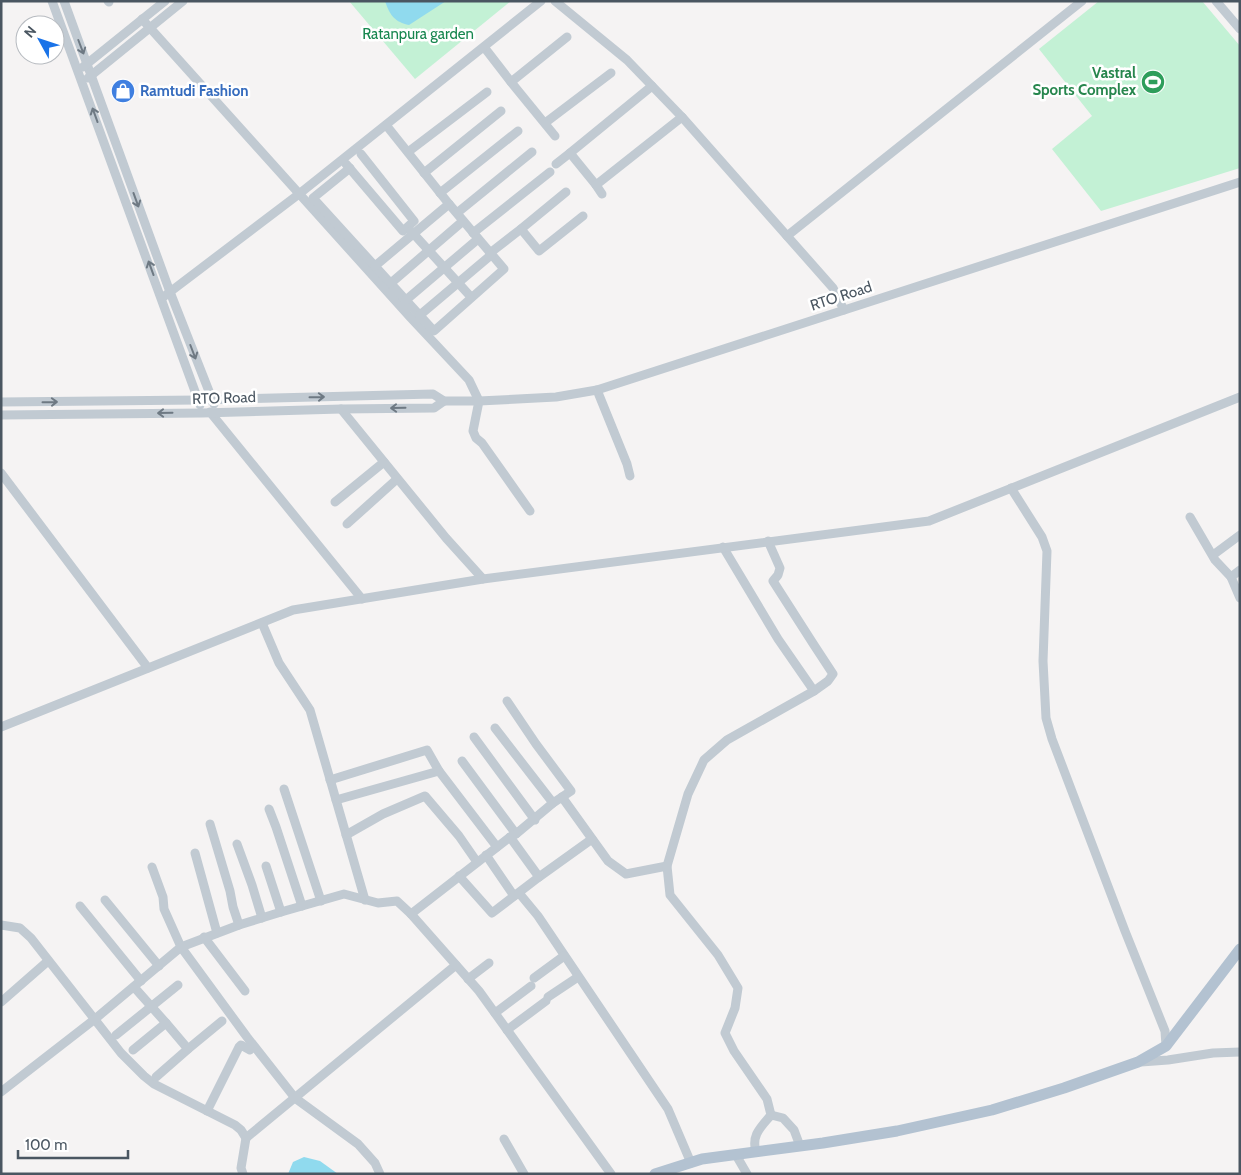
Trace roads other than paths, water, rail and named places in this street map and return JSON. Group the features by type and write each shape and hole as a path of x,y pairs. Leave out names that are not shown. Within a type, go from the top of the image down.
{"main road":[{"path":"655,1174 702,1159 897,1131 992,1110 1064,1088 1138,1062 1166,1046 1240,949"}],"street":[{"path":"52,1 198,400 210,412 362,599"},
{"path":"64,1 170,292 212,400 210,412"},
{"path":"78,70 165,1"},
{"path":"83,82 183,1"},
{"path":"162,298 343,160 541,1"},
{"path":"555,1 627,60 682,117 833,288 844,310"},
{"path":"787,236 1082,1"},
{"path":"1216,1 1240,29"},
{"path":"142,20 469,380 479,400 472,431 530,511"},
{"path":"511,82 567,37"},
{"path":"484,47 555,136"},
{"path":"545,123 611,73"},
{"path":"556,164 652,86"},
{"path":"408,152 487,92"},
{"path":"424,173 501,111"},
{"path":"596,185 682,117"},
{"path":"350,168 313,198 434,331 504,269 386,125"},
{"path":"440,193 518,131"},
{"path":"457,214 532,152"},
{"path":"570,153 602,194"},
{"path":"361,154 414,221 411,230"},
{"path":"343,160 403,230 411,230 471,297"},
{"path":"406,300 550,172"},
{"name":"RTO Road","path":"1,415 434,408 444,401 556,397 597,390 1240,182"},
{"path":"420,315 566,192"},
{"path":"375,266 411,230 449,204"},
{"path":"520,229 539,251 583,216"},
{"path":"391,283 463,221"},
{"path":"597,390 630,476"},
{"name":"RTO Road","path":"1,402 212,400 433,394 444,401"},
{"path":"1,727 293,610 483,579 929,520 1240,397"},
{"path":"283,410 284,398"},
{"path":"341,409 446,538 483,579"},
{"path":"335,502 384,462"},
{"path":"1,473 148,668"},
{"path":"347,524 397,479"},
{"path":"1011,488 1042,537 1047,551 1043,661 1046,718 1052,739 1165,1031 1166,1046"},
{"path":"1190,517 1212,555 1231,578 1240,598"},
{"path":"1212,555 1240,535"},
{"path":"768,541 780,568 778,575 773,580 833,674 828,681 814,691 727,740 704,760 688,794 667,866 670,895 718,955 738,988 735,1008 725,1033 734,1051 767,1099 771,1115"},
{"path":"723,547 778,639 814,691"},
{"path":"1231,578 1240,570"},
{"path":"262,622 280,663 310,710 365,900"},
{"path":"411,914 571,791 507,701"},
{"path":"495,728 553,804"},
{"path":"474,737 534,820"},
{"path":"330,780 427,750 439,771 497,847"},
{"path":"462,761 513,835 539,877"},
{"path":"336,800 439,771"},
{"path":"284,789 321,901"},
{"path":"346,835 383,814 425,796 459,836 477,862"},
{"path":"562,797 608,861 626,874 667,866"},
{"path":"269,809 302,906"},
{"path":"210,824 230,891 232,907 239,925"},
{"path":"459,876 492,913 592,839"},
{"path":"237,844 262,918"},
{"path":"196,853 217,933"},
{"path":"486,856 516,895 538,916 668,1109 691,1163"},
{"path":"266,866 281,912"},
{"path":"152,867 163,897 164,909 181,947 247,1037 295,1098 358,1144 375,1163 380,1174"},
{"path":"1,1092 138,984 181,947 239,925 344,894 378,903 397,901 411,914 479,992 611,1174"},
{"path":"105,900 159,966"},
{"path":"80,906 152,1006 188,1049"},
{"path":"1,925 20,928 31,938 121,1053 144,1076 154,1084 235,1125 246,1138"},
{"path":"204,937 245,991"},
{"path":"495,1013 564,956"},
{"path":"1,1002 48,961"},
{"path":"468,979 489,963"},
{"path":"243,1174 241,1168 246,1138 456,965"},
{"path":"507,1030 578,976"},
{"path":"116,1035 178,985"},
{"path":"156,1077 222,1021"},
{"path":"133,1050 166,1023"},
{"path":"207,1111 239,1047 241,1045 250,1050"},
{"path":"1138,1062 1168,1060 1213,1053 1240,1052"},
{"path":"771,1115 783,1118 794,1130 800,1146"},
{"path":"756,1152 754,1144 758,1130 771,1115"},
{"path":"504,1139 524,1174"},
{"path":"736,1154 747,1174"}],"water":[{"path":"385,1 446,1 409,25 394,18"},
{"path":"304,1157 320,1161 338,1174 288,1174 293,1162"}],"place":[{"name":"Vastral Sports Complex","path":"1153,82"},
{"name":"Ramtudi Fashion","path":"123,91"}],"park label":[{"name":"Ratanpura garden","path":"418,34"}]}
